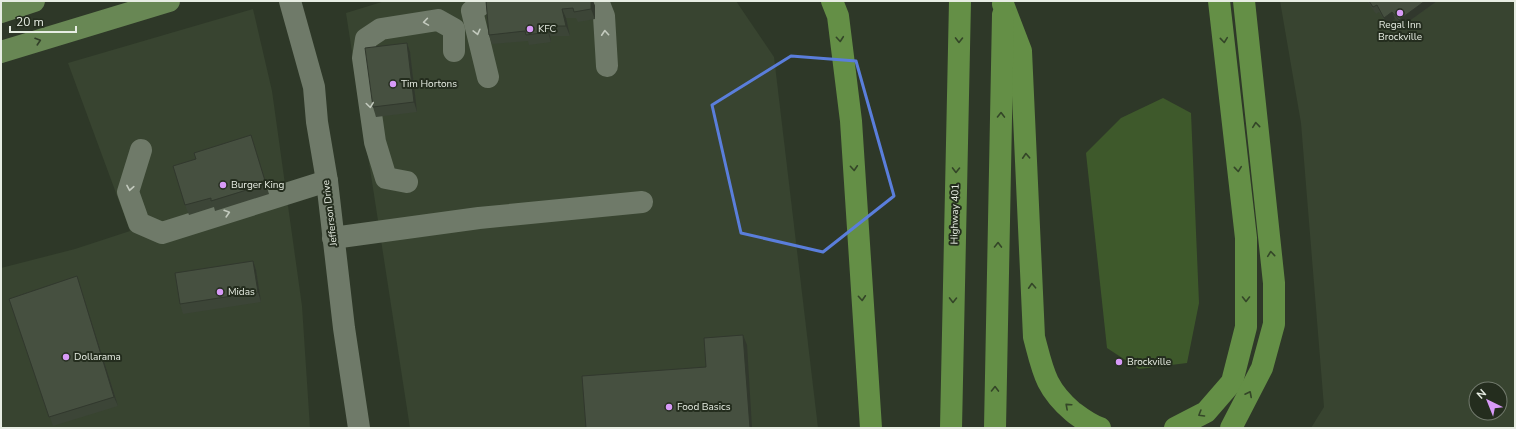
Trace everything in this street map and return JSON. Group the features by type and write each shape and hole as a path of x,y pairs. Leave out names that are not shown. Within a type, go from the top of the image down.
{"highway":[{"path":"832,1 838,16 851,121 871,428"},
{"name":"Highway 401","path":"951,428 960,1"},
{"path":"1175,428 1206,412 1232,382 1246,327 1246,238 1219,1"},
{"path":"1231,428 1262,368 1274,324 1274,283 1244,1"},
{"path":"995,428 1003,2"},
{"path":"1003,2 1021,51 1034,337 1043,371 1050,388 1078,415 1092,426 1100,428"}],"main road":[{"path":"1,12 34,1"},
{"path":"1,52 169,1"}],"street":[{"name":"Jefferson Drive","path":"290,1 314,87 317,122 327,181 344,328 359,428"},
{"path":"486,1 472,11 488,77"},
{"path":"598,1 604,16 607,66"},
{"path":"407,182 386,178 375,142 363,58 366,39 381,29 438,20 454,29 454,51"},
{"path":"141,150 128,192 139,223 162,233 327,181"},
{"path":"333,238 486,218 642,202"}],"highlighted area":[{"path":"791,56 856,61 894,196 823,252 741,233 712,105"}],"shaded area":[{"path":"385,1 736,1 774,57 818,428 410,428 346,13"},
{"path":"1280,1 1515,1 1515,428 1311,428 1324,407 1301,123"},
{"path":"253,9 272,91 302,306 310,428 1,428 1,268 75,249 130,231 68,63"}],"green space":[{"path":"1163,98 1191,113 1199,303 1187,363 1139,369 1107,348 1086,153 1121,118"}],"building":[{"name":"KFC","path":"486,1 591,1 591,9 574,12 573,8 562,9 566,26 547,26 548,32 526,35 525,31 489,35"},
{"path":"1369,1 1425,1 1399,20 1392,12 1384,18 1377,5 1373,7"},
{"name":"Tim Hortons","path":"407,43 414,102 373,107 365,48"},
{"name":"Burger King","path":"251,135 266,184 211,201 211,198 185,205 173,166 196,159 194,153"},
{"name":"Midas","path":"253,261 258,292 180,304 175,273"},
{"name":"Dollarama","path":"77,276 114,397 49,417 9,299"},
{"name":"Food Basics","path":"743,335 750,428 586,428 582,376 706,367 704,338"}],"place":[{"name":"Regal Inn Brockville","path":"1400,13"},
{"name":"KFC","path":"530,29"},
{"name":"Tim Hortons","path":"393,84"},
{"name":"Burger King","path":"223,185"},
{"name":"Midas","path":"220,292"},
{"name":"Dollarama","path":"66,357"},
{"name":"Brockville","path":"1119,362"},
{"name":"Food Basics","path":"669,407"}]}
